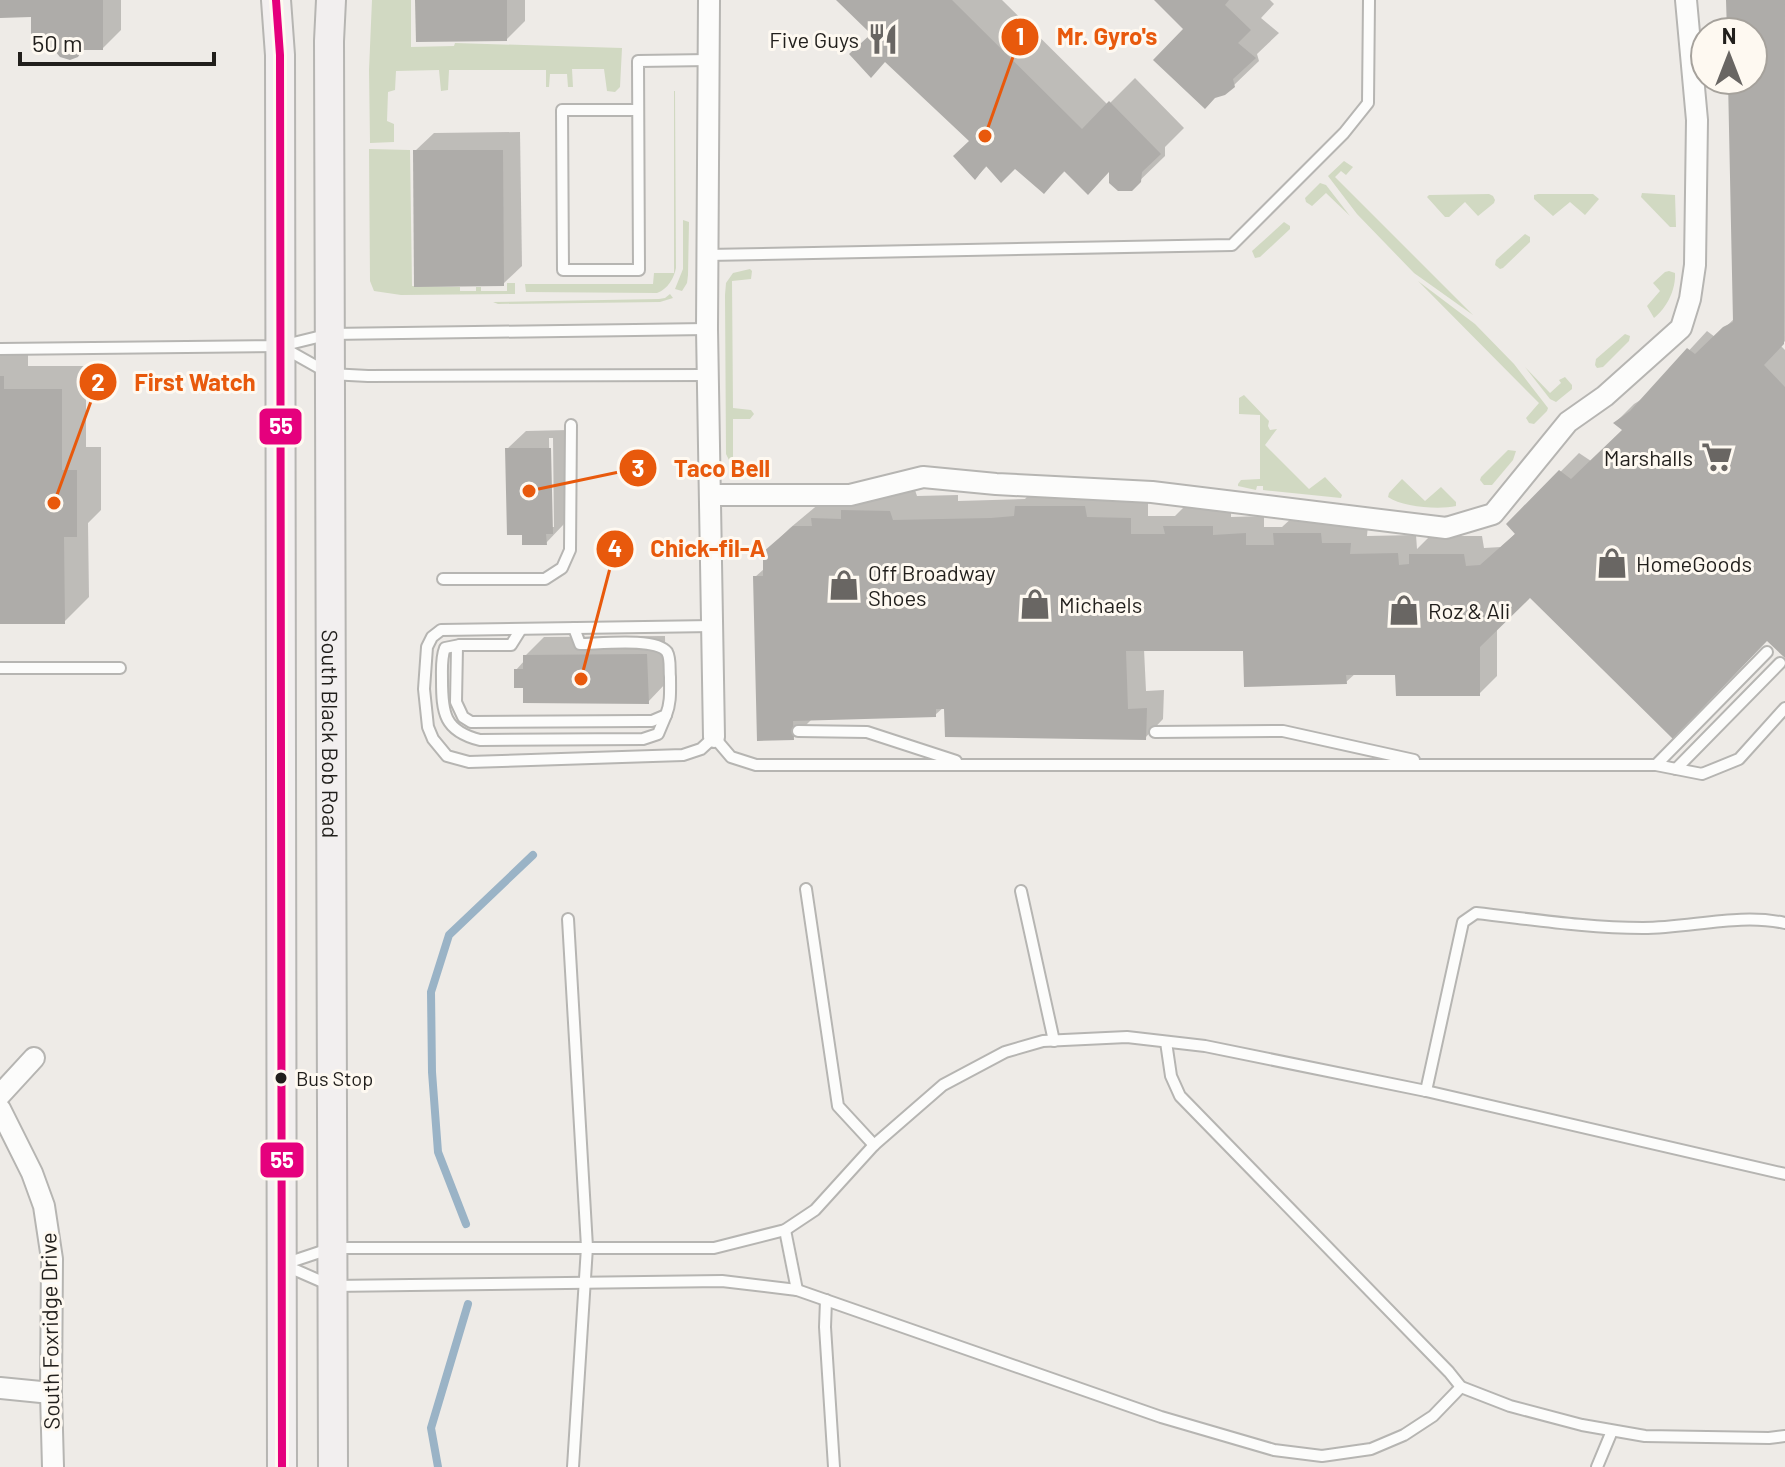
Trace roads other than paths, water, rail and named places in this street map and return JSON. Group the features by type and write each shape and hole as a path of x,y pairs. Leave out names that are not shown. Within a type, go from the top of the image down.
{"main road":[{"path":"276,0 280,55 282,1467"},
{"name":"South Black Bob Road","path":"331,0 333,1467"}],"street":[{"path":"709,0 707,329 714,737"},
{"path":"710,495 850,495 923,477 1152,492 1446,528 1493,514 1568,422 1605,396 1681,328 1690,299 1695,265 1697,120 1686,0"},
{"path":"0,1095 34,1058"},
{"name":"South Foxridge Drive","path":"0,1109 32,1173 44,1206 52,1259 53,1467"},
{"path":"0,1388 51,1393"}],"lane":[{"path":"707,255 1232,245 1344,133 1368,103 1369,0"},
{"path":"638,110 562,110 563,270 639,270 638,61 709,60"},
{"path":"0,349 281,346 330,334 707,329"},
{"path":"281,346 330,374 708,375"},
{"path":"443,579 545,579 562,568 570,550 571,425"},
{"path":"713,626 441,630 432,637 427,647 424,689 428,727 447,756 469,762 683,755 701,749 714,737 731,757 756,765 1656,765 1702,774 1739,759 1785,708"},
{"path":"521,629 511,645 445,648 442,656 442,705 448,721 469,737 480,740 643,739 658,734 670,702 669,658 666,651 643,643 580,644 574,628"},
{"path":"460,645 456,652 456,702 463,717 471,722 652,721 666,715"},
{"path":"1656,765 1767,652"},
{"path":"1676,769 1780,663"},
{"path":"0,668 120,668"},
{"path":"798,731 867,732 965,765"},
{"path":"1155,732 1283,731 1434,765"},
{"path":"806,889 838,1106 874,1145"},
{"path":"1021,891 1054,1041"},
{"path":"1426,1091 1463,922 1476,913 1591,926 1645,928 1747,920 1785,923"},
{"path":"568,919 587,1247 573,1467"},
{"path":"282,1264 332,1248 714,1248 785,1230 815,1210 874,1145 943,1085 1005,1052 1043,1041 1127,1037 1205,1046 1426,1091 1785,1174"},
{"path":"1166,1042 1171,1076 1180,1096 1461,1387 1510,1406 1612,1431 1658,1437 1785,1436"},
{"path":"785,1230 797,1290"},
{"path":"282,1264 332,1286 722,1281 797,1290 1161,1417 1274,1450 1322,1456 1371,1449 1404,1435 1433,1416 1461,1387"},
{"path":"826,1300 834,1467"},
{"path":"1597,1467 1612,1431"}],"waterway":[{"path":"466,1224 438,1152 432,1072 431,992 449,935 533,855"},
{"path":"438,1467 431,1428 468,1304"}],"place":[{"name":"Five Guys","path":"883,39"},
{"name":"Mr. Gyro's","path":"985,136"},
{"name":"Marshalls","path":"1717,457"},
{"name":"Taco Bell","path":"529,491"},
{"name":"First Watch","path":"54,503"},
{"name":"HomeGoods","path":"1612,563"},
{"name":"Off Broadway Shoes","path":"844,585"},
{"name":"Michaels","path":"1035,604"},
{"name":"Roz & Ali","path":"1404,610"},
{"name":"Chick-fil-A","path":"581,679"},
{"name":"Bus Stop","path":"281,1078"}]}
